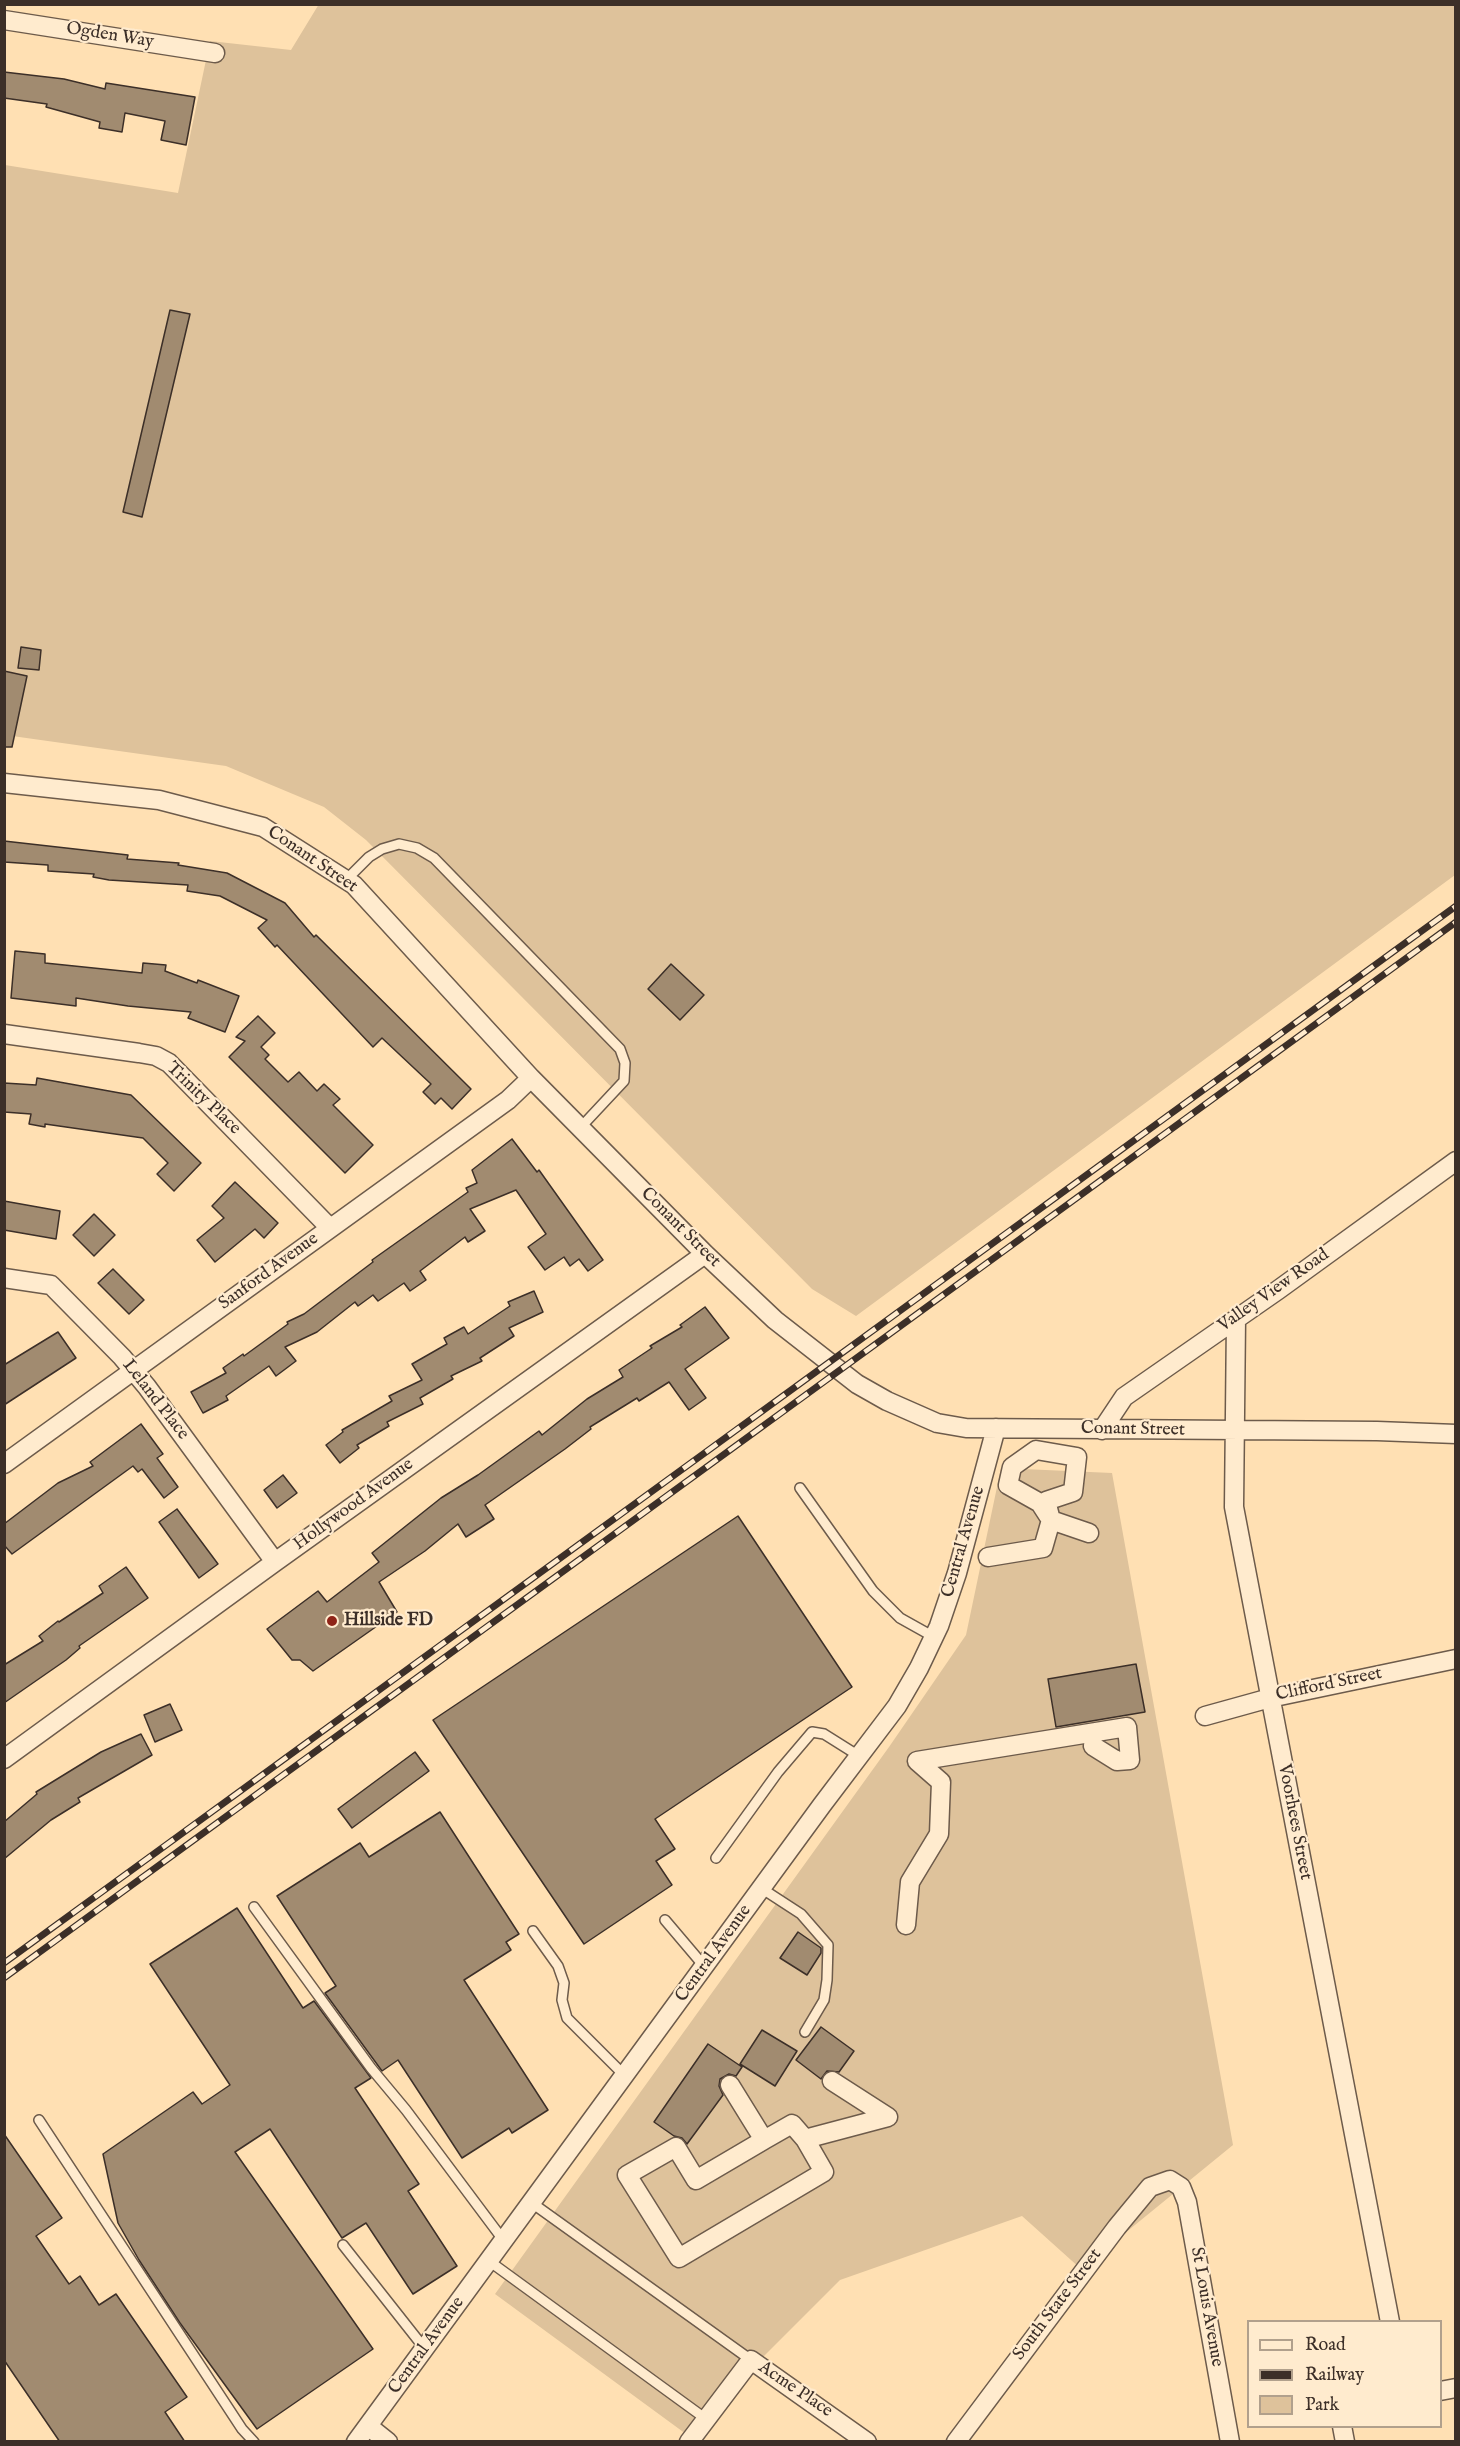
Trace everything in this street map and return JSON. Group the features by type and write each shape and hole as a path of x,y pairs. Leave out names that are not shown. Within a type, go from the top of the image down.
{"street":[{"name":"Ogden Way","path":"4,20 215,53"},
{"name":"Conant Street","path":"4,783 159,800 263,827 354,885 531,1078 705,1254 775,1320 857,1384 887,1401 937,1423 966,1428 1377,1431 1455,1434"},
{"name":"Trinity Place","path":"4,1034 156,1056 169,1063 330,1227"},
{"name":"Sanford Avenue","path":"4,1464 508,1100 531,1078"},
{"name":"Valley View Road","path":"1102,1430 1124,1397 1455,1161"},
{"name":"Hollywood Avenue","path":"4,1759 705,1254"},
{"name":"Leland Place","path":"4,1278 51,1285 134,1370 275,1562"},
{"name":"Voorhees Street","path":"1236,1319 1234,1507 1390,2320"},
{"name":"Central Avenue","path":"356,2442 897,1706 934,1637 957,1573 996,1428"},
{"path":"988,1557 1042,1548 1051,1520 1046,1501 1073,1492 1077,1457 1036,1450 1012,1467 1008,1485 1040,1503 1051,1520 1089,1533"},
{"name":"Clifford Street","path":"1204,1716 1270,1698 1455,1659"},
{"path":"906,1925 910,1882 939,1834 941,1782 917,1761 1126,1727 1130,1760 1117,1761 1093,1746"},
{"path":"805,2139 888,2116 832,2081"},
{"path":"730,2085 764,2140"},
{"path":"792,2124 805,2139 824,2172 679,2258 627,2175 676,2147 696,2180 764,2140 792,2124"},
{"name":"South State Street","path":"956,2442 1117,2227 1150,2187 1170,2180"},
{"name":"St Louis Avenue","path":"1170,2180 1181,2187 1187,2202 1230,2442"},
{"path":"689,2442 751,2360"},
{"name":"Acme Place","path":"751,2360 867,2442"},
{"path":"368,2426 388,2442"}],"lane":[{"path":"346,880 369,856 399,844 417,848 434,858 620,1049 625,1063 624,1081 581,1127"},
{"path":"800,1488 873,1592 900,1618 934,1637"},
{"path":"716,1858 778,1772 812,1732 824,1734 859,1756"},
{"path":"761,1888 801,1914 828,1945 824,2000 805,2032"},
{"path":"254,1907 371,2068 406,2110 504,2241"},
{"path":"665,1920 704,1966"},
{"path":"533,1931 558,1966 564,1983 562,2000 567,2018 625,2076"},
{"path":"39,2120 242,2429 254,2442"},
{"path":"532,2203 751,2360"},
{"path":"343,2246 424,2349"},
{"path":"489,2261 706,2419"}],"green space":[{"path":"319,4 1455,5 1455,875 856,1316 812,1289 366,840 324,807 226,766 5,735 5,165 178,193 210,41 291,50"},
{"path":"1001,1468 1112,1473 1233,2145 1081,2269 1022,2216 840,2280 686,2434 495,2294 889,1747 966,1635"}],"building":[{"path":"4,72 64,79 105,89 106,83 195,97 186,145 161,140 165,121 125,113 122,132 99,128 100,122 46,107 47,104 4,98"},
{"path":"170,310 190,314 142,517 123,512"},
{"path":"21,647 41,650 39,670 18,668"},
{"path":"4,671 27,676 12,747 4,747"},
{"path":"4,841 128,855 127,859 179,863 178,865 227,873 285,903 314,937 316,935 471,1089 452,1109 441,1098 435,1104 423,1092 431,1084 382,1038 373,1047 277,945 275,947 258,928 267,920 220,896 187,891 188,885 109,880 93,877 94,874 48,871 48,865 4,862"},
{"path":"15,951 45,954 45,963 142,973 143,963 166,965 165,971 197,983 198,980 239,996 225,1032 188,1018 191,1012 76,998 76,1006 11,998"},
{"path":"671,964 704,995 680,1020 648,989"},
{"path":"258,1016 275,1033 261,1047 269,1055 265,1059 288,1082 299,1072 317,1091 324,1084 340,1099 333,1105 373,1145 345,1173 229,1057 245,1041 236,1037"},
{"path":"37,1078 131,1095 201,1163 174,1191 157,1174 168,1163 143,1138 45,1124 45,1127 29,1124 31,1114 4,1112 4,1083 36,1085"},
{"path":"512,1139 537,1172 539,1170 603,1260 588,1271 579,1259 570,1266 564,1257 545,1270 528,1247 546,1234 516,1190 470,1209 485,1231 468,1242 465,1237 420,1271 426,1280 410,1291 404,1283 378,1301 373,1295 358,1306 355,1302 317,1332 285,1347 296,1361 276,1376 269,1366 226,1396 228,1400 203,1413 191,1392 226,1373 223,1368 243,1354 244,1356 288,1324 287,1322 304,1314 373,1262 372,1260 468,1192 466,1188 477,1183 472,1170"},
{"path":"235,1182 278,1223 264,1238 255,1229 215,1262 197,1240 224,1218 212,1206"},
{"path":"4,1201 60,1211 56,1239 4,1230"},
{"path":"94,1214 115,1235 94,1256 73,1235"},
{"path":"113,1269 144,1300 129,1314 98,1283"},
{"path":"534,1291 543,1312 509,1328 514,1336 480,1358 482,1361 451,1376 453,1379 420,1398 423,1404 387,1422 389,1426 357,1445 359,1448 340,1463 326,1445 343,1432 342,1430 392,1401 389,1396 422,1380 412,1364 447,1344 444,1338 464,1327 468,1334 510,1306 508,1302"},
{"path":"705,1307 729,1338 685,1369 706,1398 689,1410 669,1382 639,1401 637,1398 590,1427 591,1429 565,1449 485,1505 494,1519 466,1537 458,1524 425,1551 379,1582 397,1612 313,1671 300,1660 292,1660 267,1629 318,1591 327,1602 379,1562 372,1553 441,1498 478,1475 539,1431 542,1435 587,1399 623,1377 619,1370 652,1348 650,1346 682,1327 680,1325"},
{"path":"58,1332 76,1358 4,1405 4,1365"},
{"path":"141,1424 163,1454 157,1458 178,1487 164,1498 142,1469 138,1472 133,1466 12,1554 4,1545 4,1524 58,1483 93,1466 90,1462"},
{"path":"283,1475 297,1493 277,1508 264,1490"},
{"path":"177,1509 218,1564 199,1578 159,1522"},
{"path":"738,1516 852,1687 655,1819 675,1849 656,1861 672,1885 584,1944 433,1720"},
{"path":"126,1567 148,1598 79,1646 80,1648 66,1660 4,1703 4,1665 43,1641 39,1636 58,1621 103,1593 99,1586"},
{"path":"1136,1664 1145,1712 1056,1727 1048,1679"},
{"path":"170,1704 182,1730 155,1742 144,1715"},
{"path":"141,1734 152,1755 78,1798 80,1802 51,1820 4,1859 4,1822 37,1794 36,1792 101,1752"},
{"path":"415,1752 429,1771 352,1828 338,1809"},
{"path":"440,1812 519,1934 506,1942 511,1950 464,1980 548,2110 512,2133 509,2128 462,2158 398,2060 382,2071 325,1993 336,1986 277,1896 360,1843 369,1857"},
{"path":"237,1908 303,2008 314,2001 371,2078 355,2088 419,2184 408,2191 457,2266 413,2294 366,2223 342,2238 270,2129 235,2152 373,2349 257,2429 180,2323 118,2223 103,2154 193,2092 202,2104 230,2085 150,1964"},
{"path":"798,1932 821,1948 821,1953 807,1975 780,1958"},
{"path":"821,2027 854,2051 839,2072 827,2071 821,2079 796,2060"},
{"path":"762,2030 797,2051 775,2086 740,2064"},
{"path":"708,2044 742,2067 736,2076 729,2074 720,2079 719,2086 723,2095 687,2144 682,2138 674,2136 654,2122"},
{"path":"4,2134 62,2218 36,2236 69,2284 80,2276 99,2305 116,2294 187,2397 165,2412 185,2442 60,2442 4,2360"}],"railway":[{"path":"4,1963 1456,906"},
{"path":"4,1978 1456,922"}],"place":[{"name":"Hillside FD","path":"332,1621"}]}
